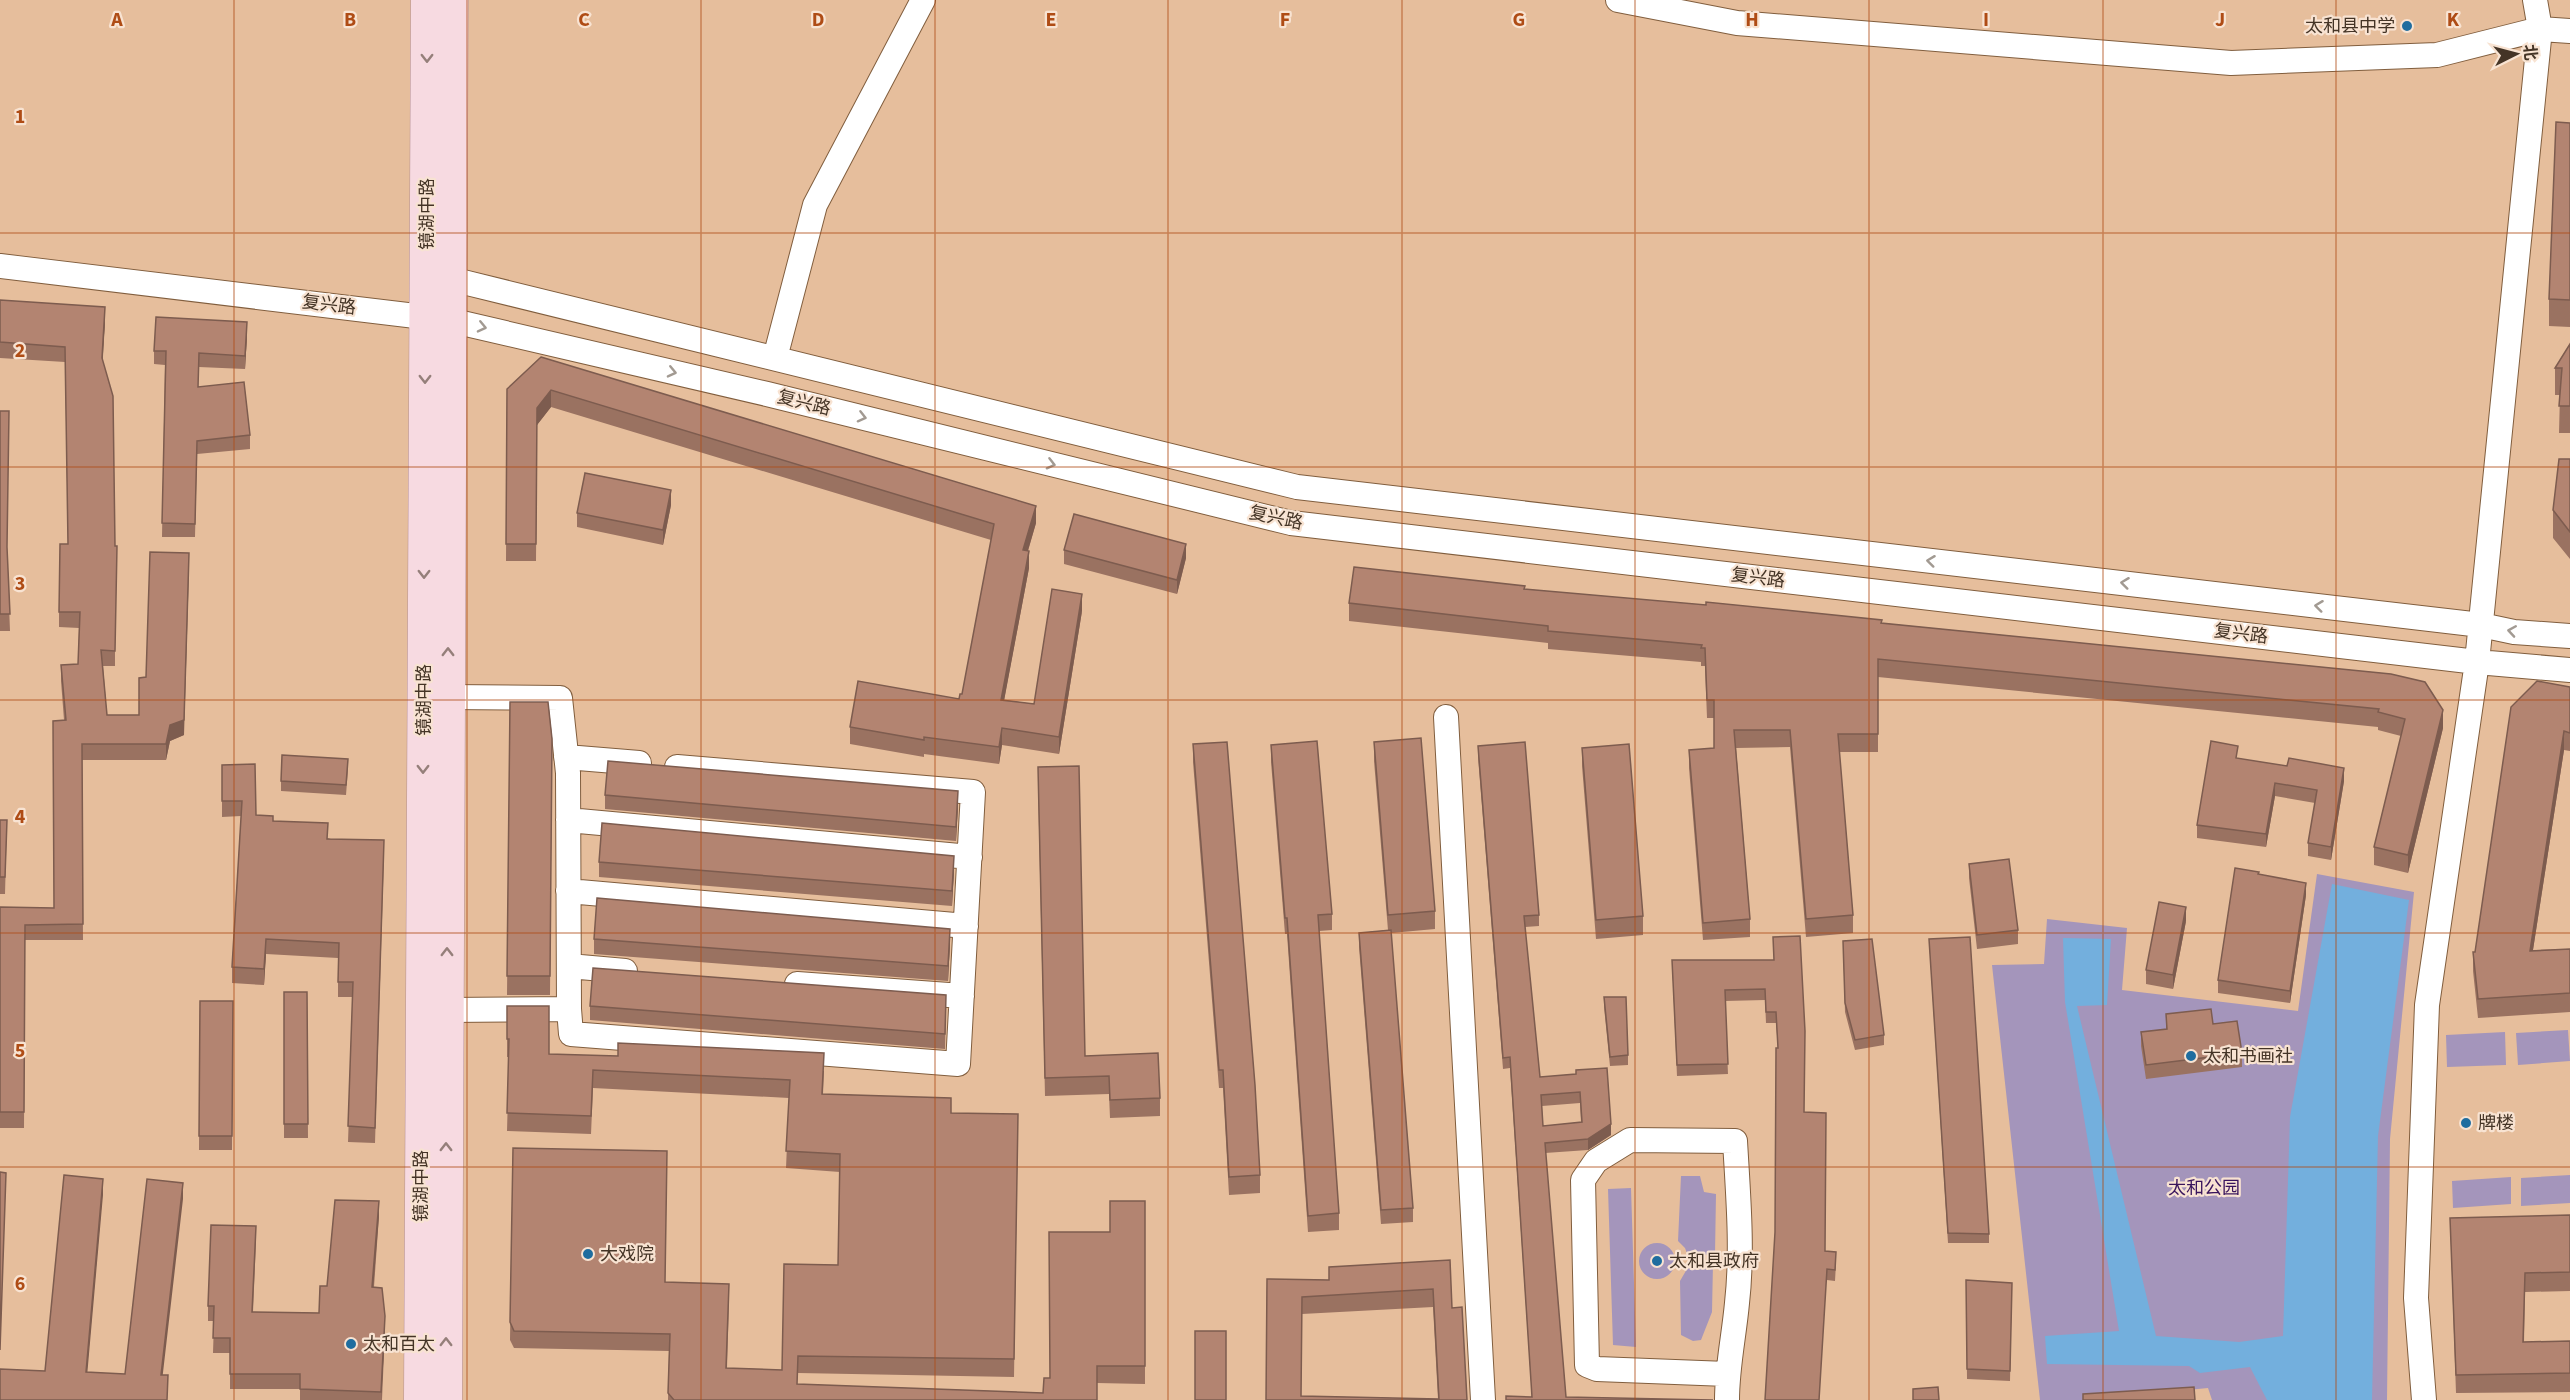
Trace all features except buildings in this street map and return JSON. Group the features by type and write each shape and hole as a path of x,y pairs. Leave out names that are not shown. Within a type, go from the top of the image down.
{"main road":[{"name":"镜湖中路","path":"427,0 439,274"},
{"name":"镜湖中路","path":"420,1400 437,318 452,0"},
{"name":"镜湖中路","path":"437,318 448,697 446,1400"}],"street":[{"path":"775,358 814,205 923,0"},
{"path":"1618,0 1737,23 2231,63 2436,55 2540,29 2570,31"},
{"path":"2424,1400 2416,1298 2427,1005 2481,625 2540,29 2535,0"},
{"name":"复兴路","path":"0,266 437,318 767,394 1291,523 2477,662 2570,670"},
{"name":"复兴路","path":"439,274 1297,487 2481,625 2514,632 2570,636"},
{"path":"448,697 560,698 566,757 571,1034 958,1064 973,792 566,757"},
{"path":"1446,717 1483,1400"},
{"path":"568,820 970,857"},
{"path":"568,891 966,926"},
{"path":"568,966 652,973"},
{"path":"771,982 962,996"},
{"path":"447,1010 569,1009"},
{"path":"1727,1374 1597,1369 1587,1365 1583,1180 1596,1161 1630,1140 1736,1141 1739,1223 1738,1302 1727,1374 1727,1400"}],"green space":[{"name":"太和公园","path":"2317,874 2414,892 2390,1139 2387,1400 2212,1400 2208,1388 2085,1400 2040,1400 1992,965 2044,964 2047,919 2127,928 2122,990 2298,1011"},
{"path":"2568,1030 2570,1061 2518,1065 2516,1033"},
{"path":"2505,1032 2506,1065 2447,1067 2446,1035"},
{"path":"2570,1175 2570,1203 2521,1206 2521,1178"},
{"path":"1681,1176 1700,1176 1704,1192 1716,1194 1715,1254 1688,1256 1685,1248 1678,1241"},
{"path":"2511,1177 2511,1204 2453,1208 2452,1181"},
{"path":"1631,1188 1636,1347 1613,1345 1608,1189"},
{"path":"1657,1243 1670,1248 1675,1261 1670,1274 1657,1279 1644,1274 1639,1261 1644,1248"},
{"path":"1691,1262 1713,1263 1712,1312 1701,1340 1693,1341 1681,1335 1680,1281"}],"water":[{"path":"2332,884 2409,900 2378,1136 2372,1400 2267,1400 2250,1367 2200,1373 2189,1366 2047,1364 2045,1336 2119,1331 2065,1002 2063,938 2111,939 2107,1005 2077,1006 2156,1336 2239,1342 2283,1336 2290,1117"}],"place":[{"name":"太和县中学","path":"2407,26"},
{"name":"太和书画社","path":"2191,1056"},
{"name":"牌楼","path":"2466,1123"},
{"name":"大戏院","path":"588,1254"},
{"name":"太和县政府","path":"1657,1261"},
{"name":"太和百太","path":"351,1344"}]}
